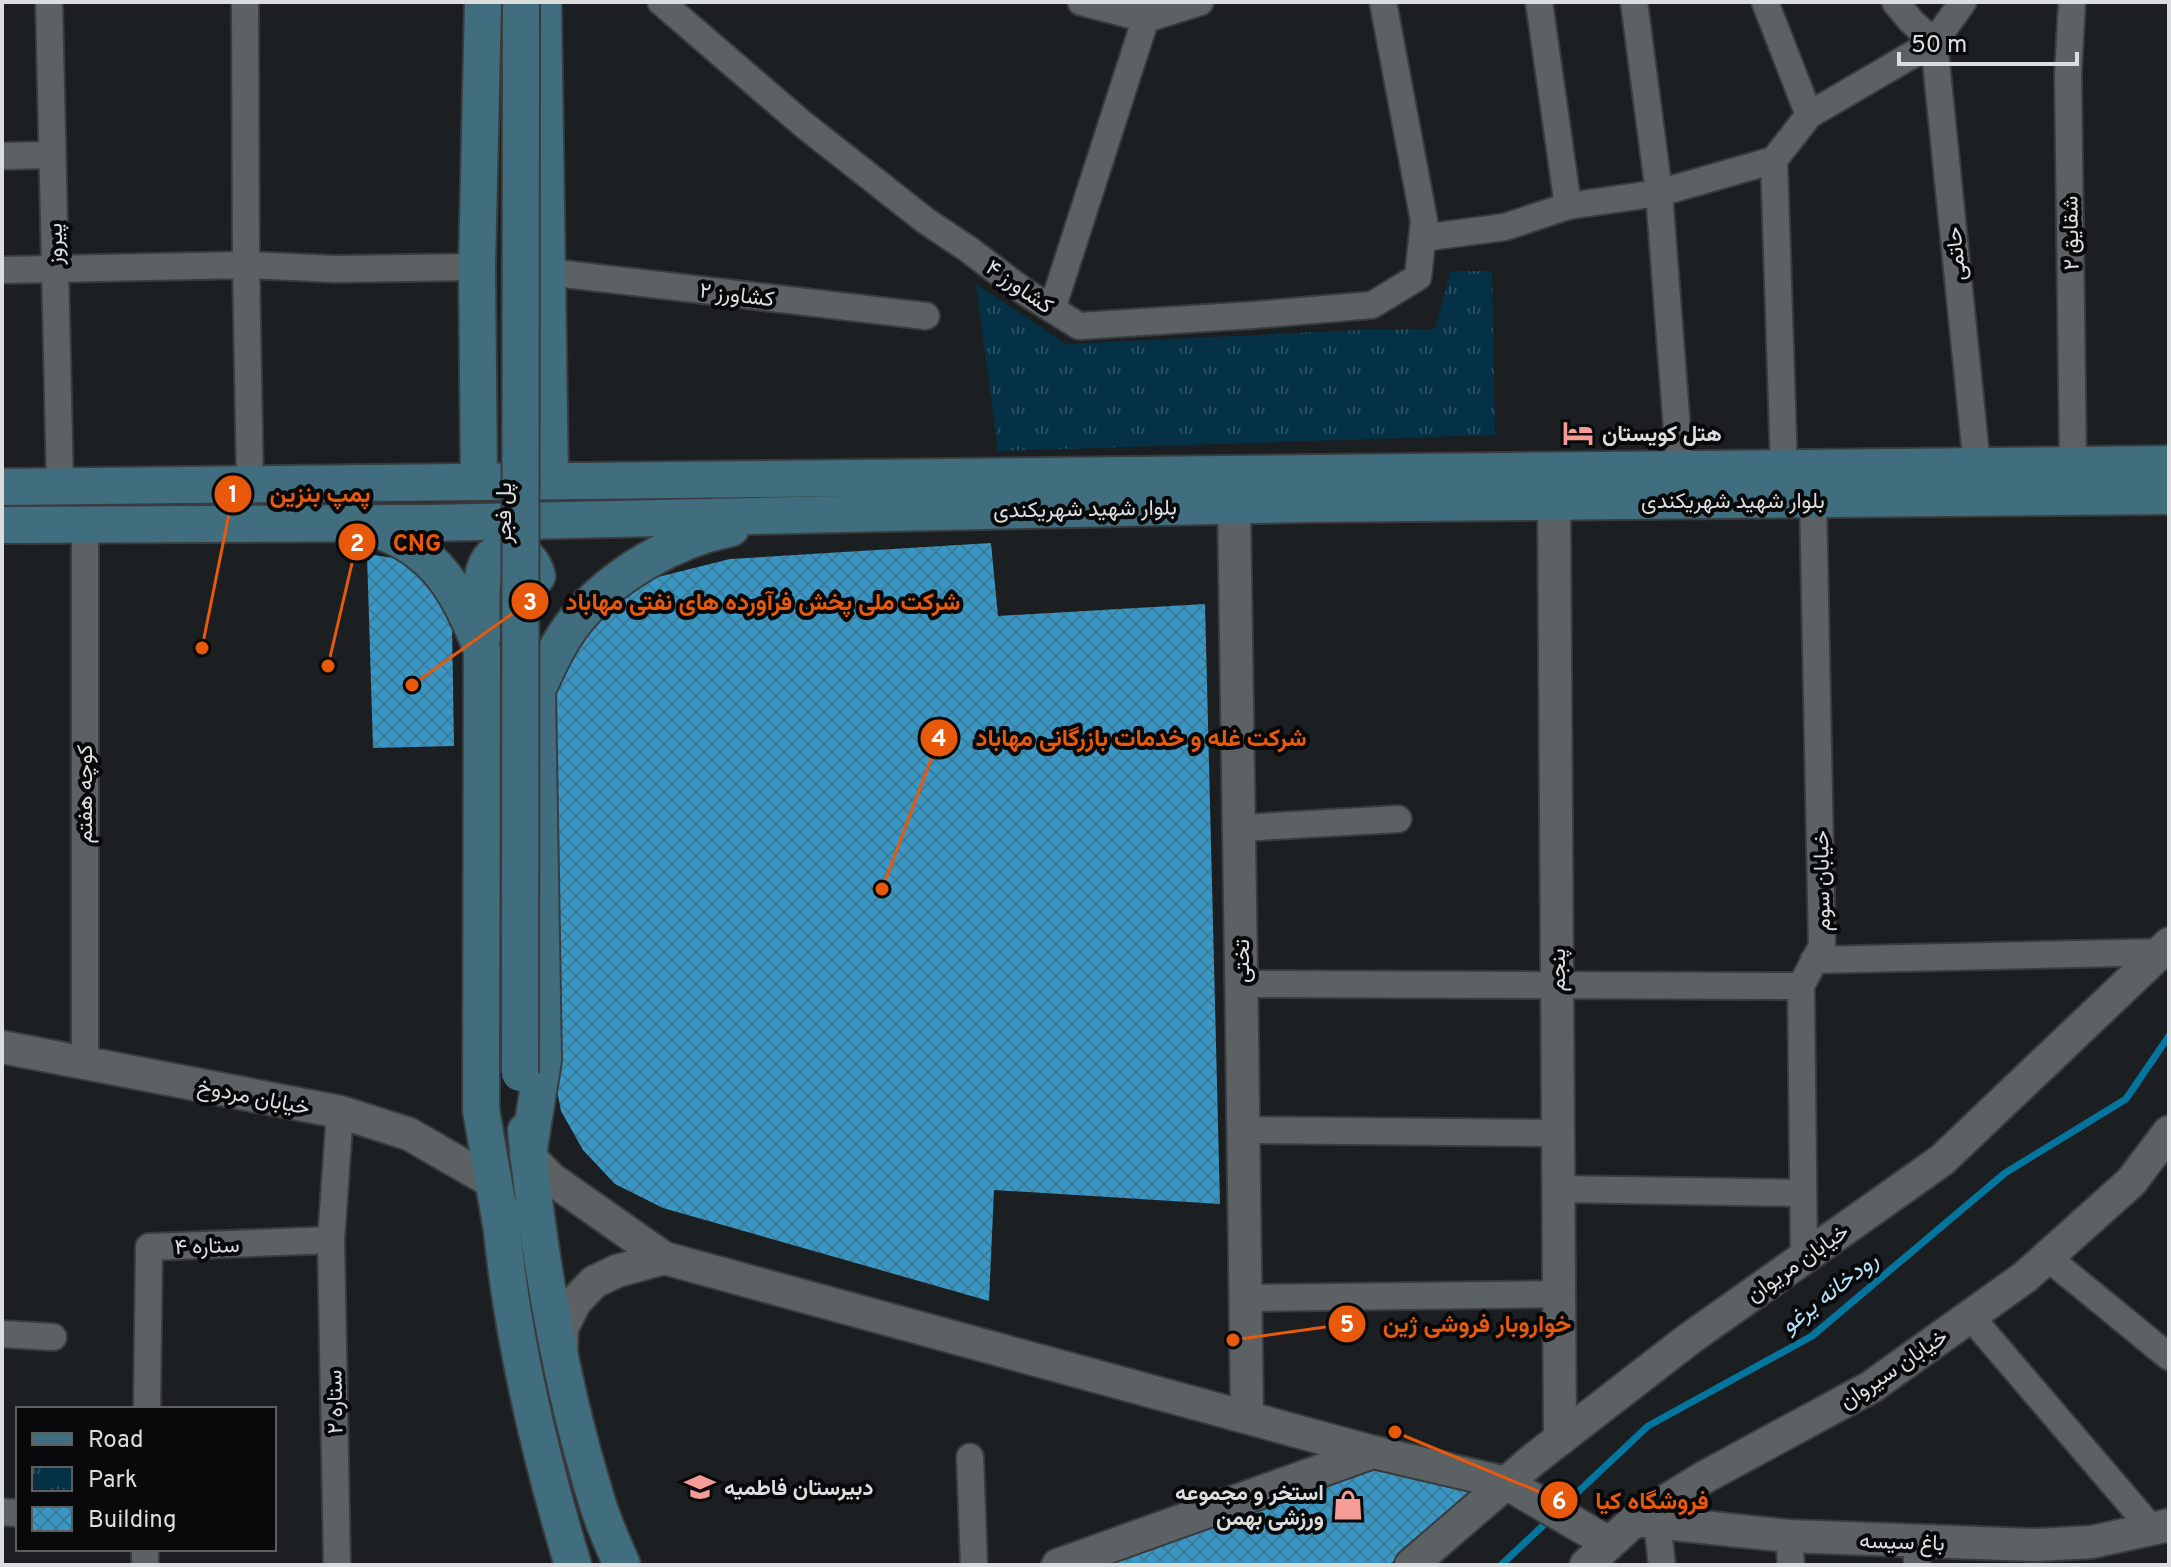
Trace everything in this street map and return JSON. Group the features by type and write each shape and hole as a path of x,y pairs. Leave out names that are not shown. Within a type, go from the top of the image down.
{"main road":[{"path":"479,482 477,267 483,2"},
{"name":"پل فجر","path":"504,2 503,541 509,1072"},
{"path":"521,2 509,1072 497,1170 504,1256 523,1375 573,1565"},
{"path":"543,2 550,481"},
{"name":"بلوار شهید شهریکندی","path":"2,487 2169,464"},
{"name":"بلوار شهید شهریکندی","path":"2,525 355,523 1234,505 2169,496"},
{"path":"537,690 555,652 576,619 628,573 670,547 704,535 799,514"},
{"path":"355,523 390,534 418,549 443,575 466,610 482,650"},
{"path":"502,1230 481,1110 483,574 485,566 496,554 513,550 522,553 534,564 538,582 543,1060 528,1155"},
{"path":"509,1072 528,1155 540,1255 560,1366 600,1510 622,1565"}],"street":[{"name":"پیروز","path":"49,2 60,486"},
{"path":"245,2 250,484"},
{"name":"کشاورز ۴","path":"661,2 804,125 926,221 1079,326 1372,305 1418,277 1422,238"},
{"path":"1081,2 1148,11 1200,2"},
{"path":"1383,2 1424,221 1422,238 1505,227 1568,206 1659,193 1774,160 1809,115 1934,42 1963,2"},
{"path":"1539,2 1568,206"},
{"path":"1634,2 1659,193 1680,469"},
{"path":"1765,2 1809,115"},
{"path":"1895,2 1934,42"},
{"name":"شقایق ۲","path":"2072,2 2068,74 2073,465"},
{"path":"1052,309 1148,11"},
{"name":"حاتمی","path":"1934,42 1977,466"},
{"path":"2,156 52,155"},
{"path":"1774,160 1784,468"},
{"path":"2,270 246,265 335,269 477,267"},
{"name":"کشاورز ۲","path":"547,272 926,316"},
{"name":"خیابان سوم","path":"1804,1258 1801,986 1822,946 1813,499"},
{"name":"پنجم","path":"1554,501 1560,1439"},
{"name":"تختی","path":"1234,505 1247,1417"},
{"name":"کوچه هفتم","path":"85,524 85,1063"},
{"path":"1241,828 1398,819"},
{"path":"1814,960 2166,948"},
{"name":"خیابان مریوان","path":"1411,1565 1560,1439 1689,1339 1942,1160 2166,948"},
{"path":"1241,984 1801,986"},
{"name":"خیابان مردوخ","path":"2,1047 340,1112 409,1134 494,1183"},
{"name":"ستاره ۲","path":"337,1565 331,1240 340,1112"},
{"path":"1243,1130 1558,1133"},
{"name":"خیابان سیروان","path":"1597,1554 1703,1478 1871,1387 2025,1277 2131,1182 2169,1132"},
{"path":"528,1155 550,1178 664,1258 1373,1452 1506,1483 1597,1554"},
{"path":"1558,1189 1803,1193"},
{"name":"ستاره ۴","path":"147,1407 149,1247 331,1240"},
{"path":"2047,1257 2169,1357"},
{"path":"560,1366 562,1328 575,1302 594,1282 617,1271 664,1258"},
{"path":"1245,1298 1559,1294"},
{"path":"1970,1316 2160,1527"},
{"path":"2,1334 53,1337"},
{"path":"1058,1565 1373,1452"},
{"path":"970,1457 974,1565"},
{"path":"1646,1521 1662,1565"},
{"name":"باغ سیسه","path":"1646,1521 1790,1551 2037,1555 2160,1527"}],"green space":[{"path":"1451,271 1492,271 1495,435 998,451 976,284 1066,344 1435,329"}],"building":[{"path":"991,543 998,616 1205,604 1220,1204 994,1190 989,1301 663,1208 615,1184 583,1150 561,1111 553,1069 551,708 567,659 615,600 654,578 730,559"},
{"path":"367,554 407,560 428,584 452,624 454,746 373,748"},
{"name":"استخر و مجموعه ورزشی بهمن","path":"1373,1457 1484,1483 1389,1565 1103,1565"}],"waterway":[{"name":"رودخانه یرغو","path":"1563,1506 1648,1426 1812,1336 2005,1173 2126,1099 2169,1036"},
{"name":"رودخانه یرغو","path":"1501,1565 1549,1520"}],"place":[{"name":"هتل کویستان","path":"1578,433"},
{"name":"پمپ بنزین","path":"202,648"},
{"name":"CNG","path":"328,666"},
{"name":"شرکت ملی پخش فرآورده های نفتی مهاباد","path":"412,685"},
{"name":"شرکت غله و خدمات بازرگانی مهاباد","path":"882,889"},
{"name":"خواروبار فروشی ژین","path":"1233,1340"},
{"name":"فروشگاه کیا","path":"1395,1432"},
{"name":"دبیرستان فاطمیه","path":"700,1487"},
{"name":"استخر و مجموعه ورزشی بهمن","path":"1348,1505"}]}
